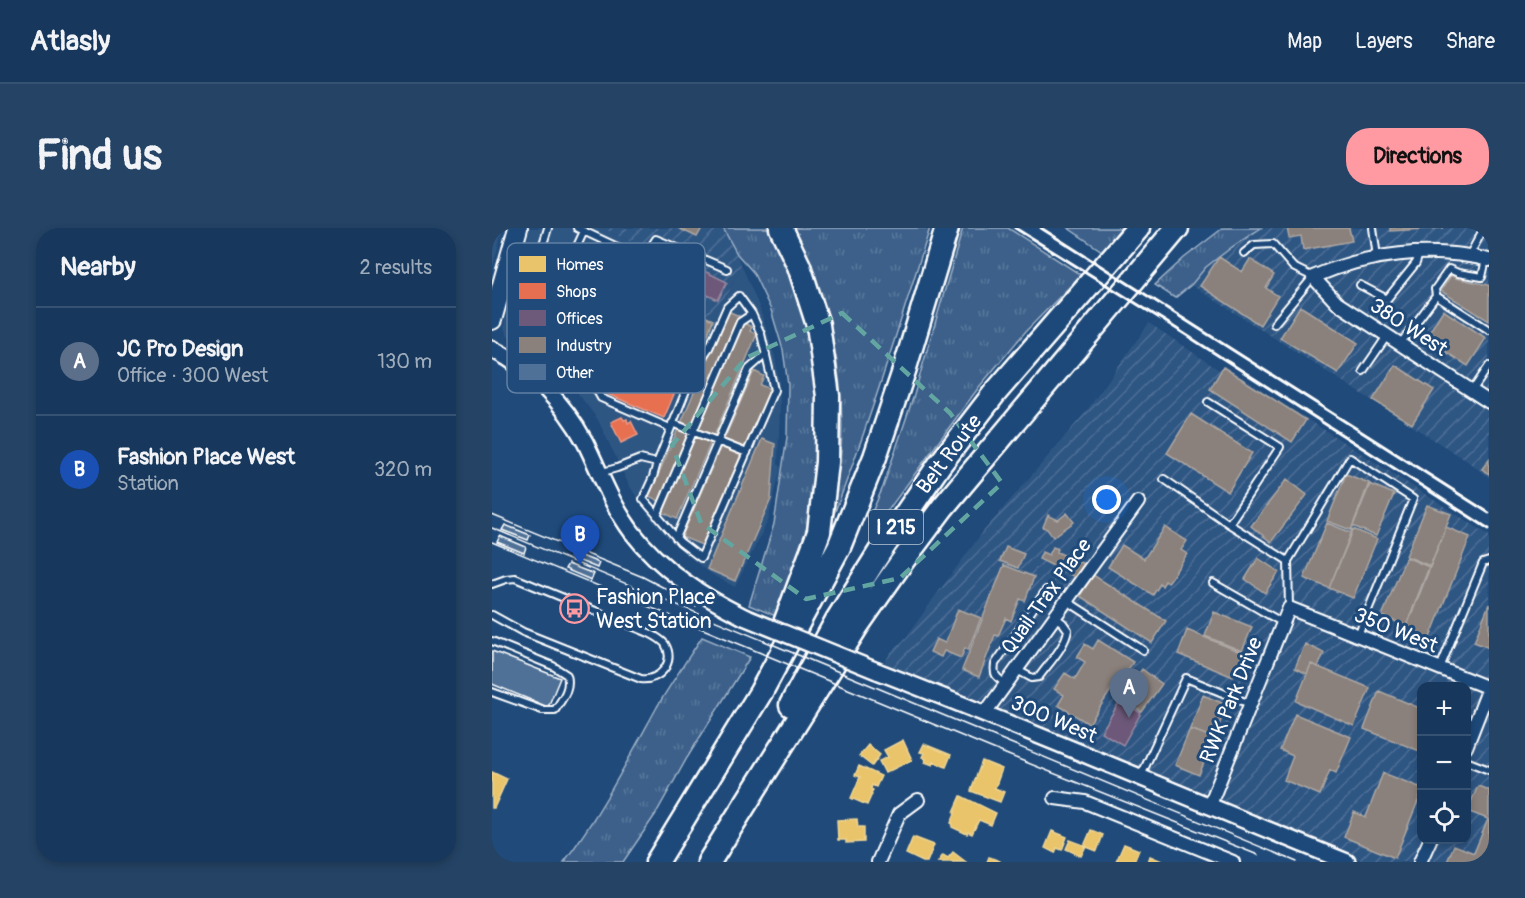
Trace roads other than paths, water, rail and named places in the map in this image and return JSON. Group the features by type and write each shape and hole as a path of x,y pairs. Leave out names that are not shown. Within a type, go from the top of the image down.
{"highway":[{"path":"712,772 789,615 819,532 827,462 828,396 818,325 799,266 781,228"},
{"name":"I 215","path":"657,862 761,692 839,548 897,393 947,228"},
{"name":"Belt Route","path":"708,862 837,620 879,552 940,464 994,394 1138,228"},
{"path":"708,862 851,636 943,507 1177,228"},
{"path":"1072,353 1165,255 1196,228"}],"main road":[{"path":"514,243 518,228"},
{"path":"492,320 507,266"}],"street":[{"path":"1313,277 1352,262 1397,254 1451,254 1488,259"},
{"name":"380 West","path":"1313,277 1337,303 1489,402"},
{"name":"300 West","path":"492,349 507,358"},
{"name":"300 West","path":"549,393 584,441 617,510 632,531 657,559 716,603 744,617 1347,862"},
{"name":"Quail Trax Place","path":"985,713 1138,502"},
{"name":"RWK Park Drive","path":"1209,807 1289,608"},
{"name":"350 West","path":"1289,608 1489,688"},
{"path":"1471,736 1489,688"},
{"path":"1055,798 1085,802 1233,862"},
{"path":"878,862 899,814 918,800"},
{"path":"1420,862 1428,844"}],"lane":[{"path":"543,243 548,228"},
{"path":"577,228 609,243"},
{"path":"1373,228 1377,258"},
{"path":"1469,256 1484,228"},
{"path":"578,243 584,231"},
{"path":"653,243 656,239 665,243"},
{"path":"1244,253 1254,245 1273,244 1293,267 1313,277 1275,324"},
{"path":"1360,285 1387,299 1416,263 1419,254"},
{"path":"1451,254 1449,269 1435,289 1437,296 1489,330"},
{"path":"1449,269 1482,277 1488,259"},
{"path":"705,260 727,269"},
{"path":"685,393 643,499 675,538 701,558 774,390 761,334 752,314 739,296 727,307 705,353"},
{"path":"1400,344 1437,296"},
{"path":"657,516 740,322 752,314"},
{"path":"1363,371 1387,336"},
{"path":"675,538 749,369 766,354"},
{"path":"1472,391 1489,366"},
{"path":"598,393 601,398 747,453"},
{"path":"1208,402 1280,447 1228,524"},
{"path":"1289,608 1288,561 1350,458 1413,499 1358,636"},
{"path":"598,473 639,459 657,463"},
{"path":"1164,479 1228,524 1288,561"},
{"path":"1440,668 1483,564 1489,561"},
{"path":"492,584 515,578 649,633 664,644 668,652 668,661 664,670 656,677 641,679 523,632 492,615"},
{"path":"1213,583 1283,624"},
{"path":"1006,684 997,677 994,671 995,664 1046,590"},
{"path":"1067,601 1143,650"},
{"path":"1017,670 1032,678 1039,676 1062,645 1068,630 1064,623 1055,617"},
{"path":"492,641 553,666 567,675 569,682 565,696 555,710 542,710 492,692"},
{"path":"1140,778 1186,678 1251,704"},
{"path":"1471,763 1489,770"}],"tram line":[{"path":"492,515 643,577 696,606"},
{"path":"492,528 1297,862"},
{"path":"492,542 1008,755 1258,855"}],"railway":[{"path":"1015,228 1489,529"},
{"path":"1041,228 1489,513"}],"place":[{"name":"Fashion Place West","path":"580,565"},
{"name":"Fashion Place West Station","path":"575,609"},
{"name":"JC Pro Design","path":"1129,718"}]}
